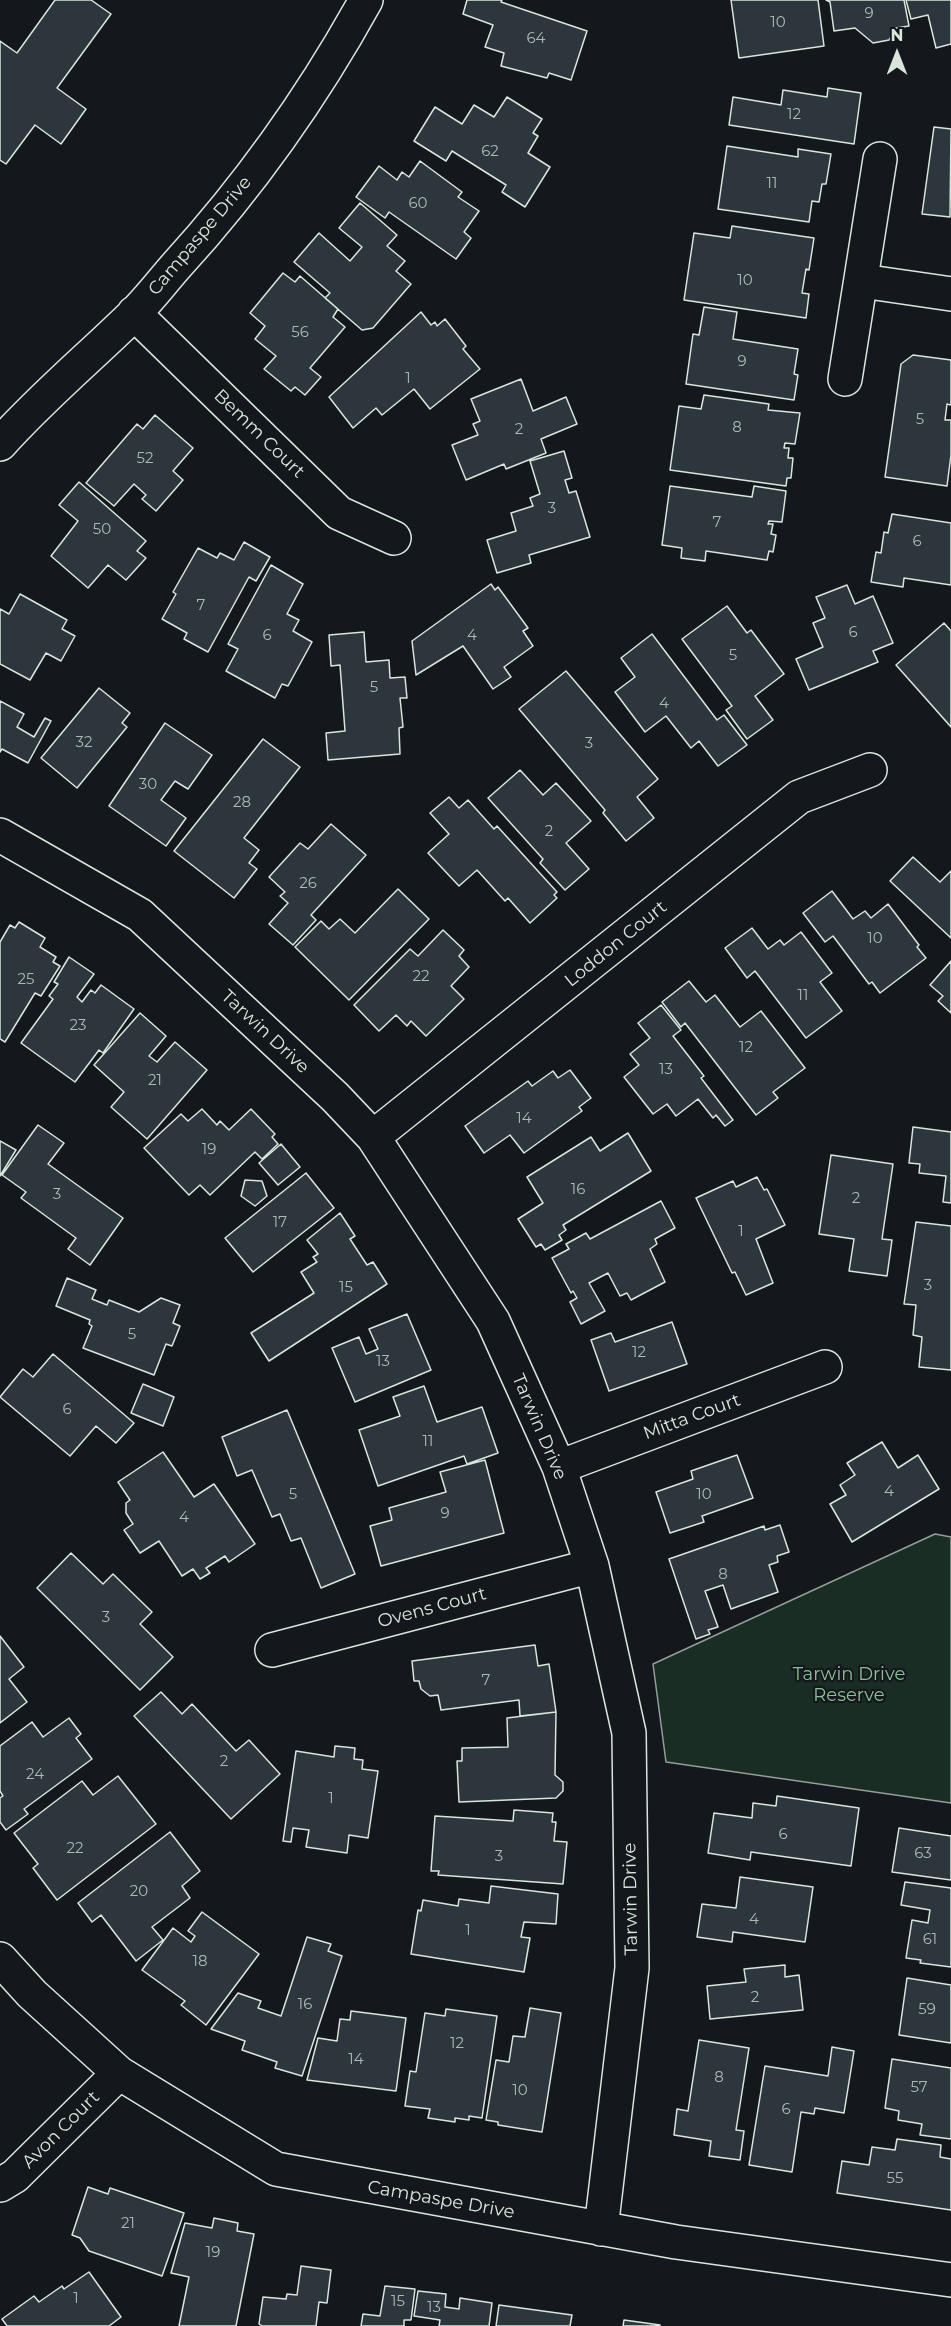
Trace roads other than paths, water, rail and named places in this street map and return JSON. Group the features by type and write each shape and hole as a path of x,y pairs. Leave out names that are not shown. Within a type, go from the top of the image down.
{"street":[{"name":"Campaspe Drive","path":"0,444 36,404 134,313 202,238 274,148 332,63 366,0"},
{"path":"845,379 880,159"},
{"path":"862,281 951,294"},
{"name":"Bemm Court","path":"134,313 339,513 394,538"},
{"name":"Loddon Court","path":"373,1137 799,797 870,770"},
{"name":"Tarwin Drive","path":"0,835 141,915 335,1097 373,1137 493,1321 559,1467 592,1566 629,1734 632,1968 601,2229"},
{"name":"Mitta Court","path":"559,1467 825,1367"},
{"name":"Ovens Court","path":"272,1650 592,1566"},
{"name":"Campaspe Drive","path":"0,1959 32,1994 119,2073 276,2169 601,2229 951,2280"},
{"name":"Avon Court","path":"0,2186 15,2175 119,2073"}],"park label":[{"name":"Tarwin Drive Reserve","path":"849,1685"}]}
